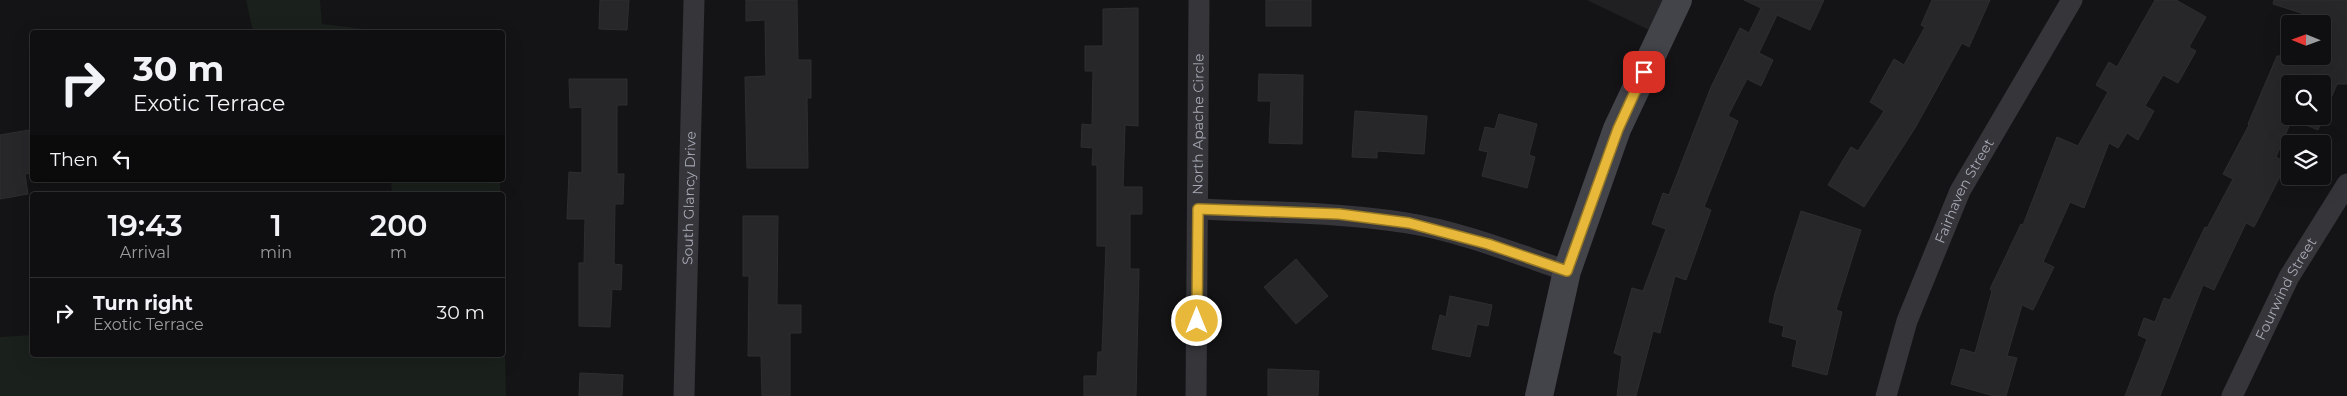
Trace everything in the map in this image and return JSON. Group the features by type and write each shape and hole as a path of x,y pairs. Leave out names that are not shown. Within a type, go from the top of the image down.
{"main road":[{"path":"1539,396 1567,271 1618,129 1678,0"}],"street":[{"name":"South Glancy Drive","path":"684,396 694,0"},
{"name":"North Apache Circle","path":"1196,396 1199,0"},
{"name":"Fairhaven Street","path":"1886,396 1907,321 1960,191 2072,0"},
{"name":"Fourwind Street","path":"2232,396 2289,278 2347,184"},
{"path":"1198,209 1339,214 1409,223 1488,244 1567,271"}],"shaded area":[{"path":"246,0 320,0 322,24 372,30 253,30"},
{"path":"1587,0 1663,0 1649,30"},
{"path":"391,182 500,182 500,192 392,192"},
{"path":"30,335 30,357 505,357 505,354 506,396 0,396 0,337"}],"building":[{"path":"600,0 629,0 627,30 599,29"},
{"path":"746,0 797,0 798,60 811,60 811,98 807,98 808,168 747,168 745,77 766,76 765,20 746,21"},
{"path":"1266,0 1311,0 1311,26 1266,26"},
{"path":"1744,0 1824,0 1810,30 1777,15 1759,53 1773,60 1761,86 1747,79 1728,116 1738,121 1704,207 1711,210 1686,280 1675,276 1660,333 1653,331 1636,396 1617,396 1622,356 1614,353 1632,288 1643,291 1666,229 1652,224 1663,193 1669,195 1711,87 1740,28 1749,33 1761,8"},
{"path":"1932,0 1990,0 1969,47 1962,43 1915,128 1864,207 1828,185 1851,147 1858,151 1884,111 1870,102 1894,59 1904,65 1925,27 1921,25"},
{"path":"2155,0 2176,0 2206,17 2189,47 2196,51 2178,83 2163,75 2145,106 2154,111 2138,140 2127,133 2118,148 2109,143 2084,208 2070,202 2043,262 2054,267 2033,310 2022,305 2007,356 2017,358 2006,396 1994,396 1951,384 1961,349 1975,353 1992,291 1990,289 2021,224 2023,225 2057,137 2078,146 2108,92 2096,85 2109,62 2117,67"},
{"path":"2274,0 2347,0 2347,84 2337,84 2331,99 2331,75 2281,75 2281,125 2289,125 2285,135 2281,135 2281,145 2276,157 2281,160 2281,175 2254,227 2246,223 2214,290 2203,285 2160,396 2125,396 2147,339 2138,335 2144,318 2155,322 2164,298 2170,300 2205,227 2207,228 2233,179 2223,174 2249,125 2277,56 2281,56 2281,65 2331,65 2331,15 2308,15 2273,4"},
{"path":"1138,8 1138,126 1125,125 1123,187 1142,187 1142,214 1130,214 1130,269 1139,269 1136,396 1084,396 1084,376 1097,376 1098,352 1102,352 1106,246 1097,246 1097,165 1092,165 1093,148 1081,147 1082,124 1092,125 1093,71 1085,71 1085,46 1103,46 1103,9"},
{"path":"1259,74 1303,75 1302,144 1269,143 1271,101 1258,101"},
{"path":"569,79 627,79 627,105 617,105 617,174 624,174 623,204 615,204 614,264 622,265 621,290 612,289 610,327 579,326 579,263 584,263 585,219 567,219 569,172 582,173 582,107 570,108"},
{"path":"1355,111 1427,116 1424,154 1377,151 1377,158 1352,157"},
{"path":"1499,114 1537,124 1529,155 1535,157 1527,188 1482,176 1488,152 1479,150 1485,127 1495,129"},
{"path":"2306,125 2320,125 2318,130"},
{"path":"29,130 30,173 25,174 28,194 0,199 0,135"},
{"path":"1801,211 1861,230 1836,310 1842,312 1827,375 1792,366 1797,340 1782,336 1784,326 1769,322 1775,293"},
{"path":"743,216 778,216 777,305 801,305 801,333 790,333 790,396 762,396 761,356 748,356 749,276 743,276"},
{"path":"1296,259 1328,296 1296,324 1264,287"},
{"path":"1450,296 1492,305 1488,326 1477,324 1470,357 1432,349 1440,315 1446,317"},
{"path":"1268,369 1319,371 1318,396 1268,396"},
{"path":"580,373 623,375 622,396 579,396"}],"route":[{"path":"1197,321 1198,209 1339,214 1409,223 1488,244 1567,271 1618,129 1644,72"}]}
